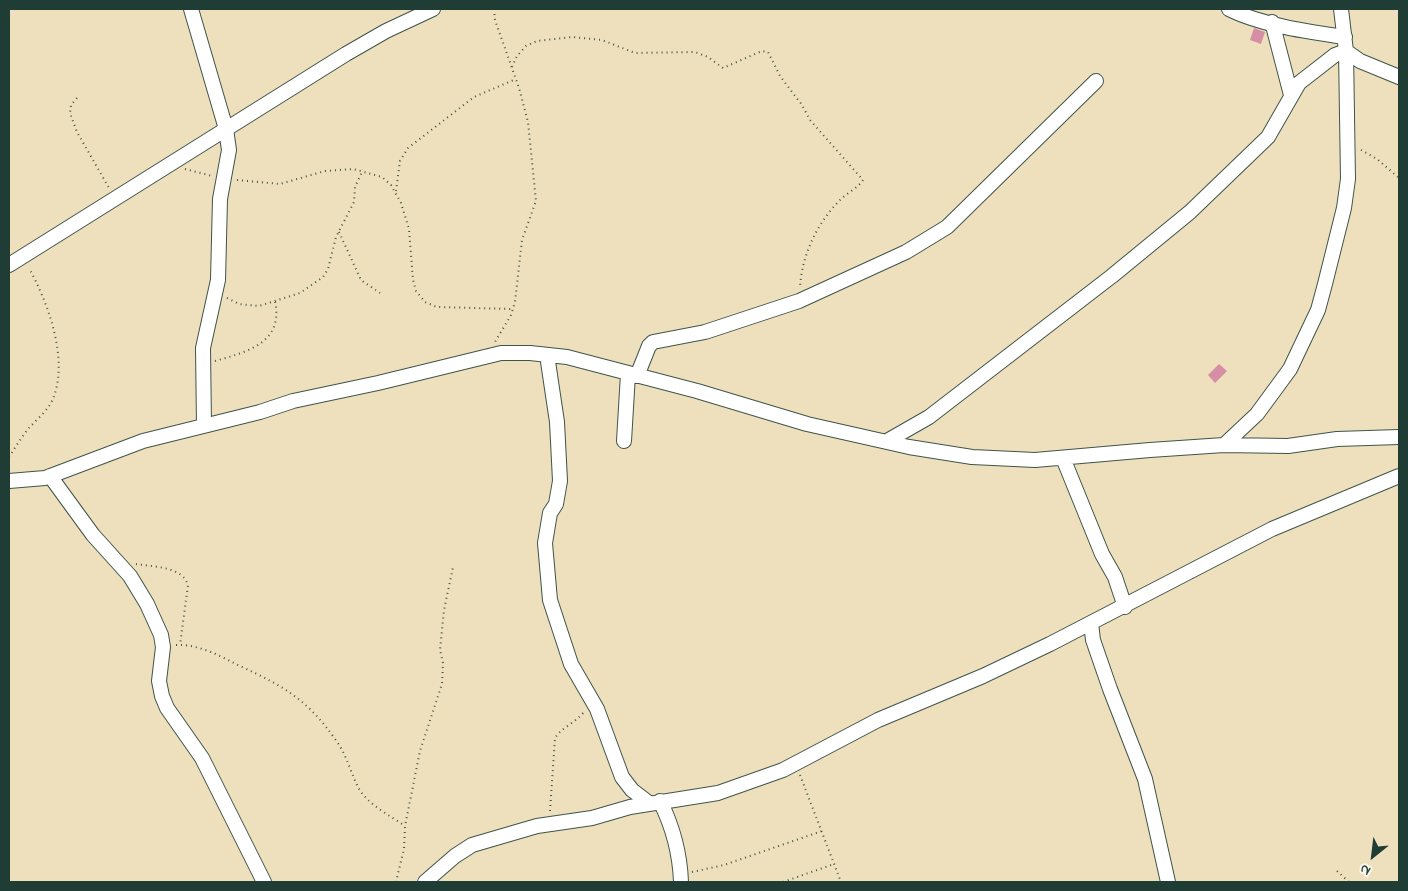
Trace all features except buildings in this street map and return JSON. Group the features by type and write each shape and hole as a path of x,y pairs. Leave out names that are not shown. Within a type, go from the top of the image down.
{"street":[{"path":"191,9 226,129 228,159 220,199 220,251 216,292 203,348 204,425"},
{"path":"9,265 346,54 386,31 433,9"},
{"path":"1229,9 1346,44 1360,60 1399,77"},
{"path":"1224,445 1257,414 1290,369 1318,310 1344,208 1348,179 1345,86 1346,44 1341,9"},
{"path":"1272,22 1291,96"},
{"path":"886,441 929,417 1112,276 1190,212 1268,137 1302,80 1335,55 1346,44"},
{"path":"624,441 633,375 653,342 705,332 799,301 906,252 947,226 1096,81"},
{"path":"9,481 50,476 124,448 204,425 260,412 293,401 378,383 501,353 567,357 807,424 972,457 1009,460 1063,458 1224,445 1288,446 1337,439 1399,437"},
{"path":"547,355 557,422 560,481 556,504 550,513 546,532 547,582 550,600 571,664 592,699 622,777 632,790 655,802 674,835 680,878"},
{"path":"1063,458 1102,554 1115,577 1125,607"},
{"path":"50,476 93,535 130,576 147,604 161,635 163,647 159,681 167,708 202,758 264,882"},
{"path":"425,882 455,856 472,845 552,824 592,818 655,802 718,793 796,764 878,720 983,676 1125,607 1272,530 1399,476"},
{"path":"1092,623 1094,640 1110,689 1145,779 1168,882"}],"path":[{"path":"487,357 512,309 518,287 522,240 536,201 531,138 516,79 503,46 494,9"},
{"path":"512,67 517,56 526,46 537,41 572,37 592,41 602,40 635,53 696,52 708,57 723,68 762,51 768,52 780,76 802,105 810,120 863,180 831,209 811,242 803,264 799,301"},
{"path":"395,193 400,161 408,148 474,97 516,79"},
{"path":"77,98 71,106 72,121 106,180 111,200"},
{"path":"1348,144 1374,156 1399,178"},
{"path":"172,163 200,174 272,185 324,171 353,169 382,176 401,203 409,229 416,291 425,302 437,307 512,309"},
{"path":"216,292 239,304 259,306 300,292 323,277 328,269 339,232 355,198 355,186 363,170"},
{"path":"339,232 361,280 380,293"},
{"path":"9,457 28,429 49,406 57,383 57,355 51,316 46,300 22,256"},
{"path":"204,365 252,350 265,340 277,319 275,300"},
{"path":"115,560 177,572 186,578 188,585 180,644"},
{"path":"396,882 404,849 404,826 423,736 442,684 443,669 440,650 444,610 453,567"},
{"path":"163,647 187,644 215,653 290,690 316,716 336,740 366,798 404,826"},
{"path":"552,824 550,812 555,738 560,731 577,721 592,699"},
{"path":"796,764 841,882"},
{"path":"680,878 822,831"},
{"path":"783,882 834,864"},
{"path":"1337,871 1349,882"}]}
